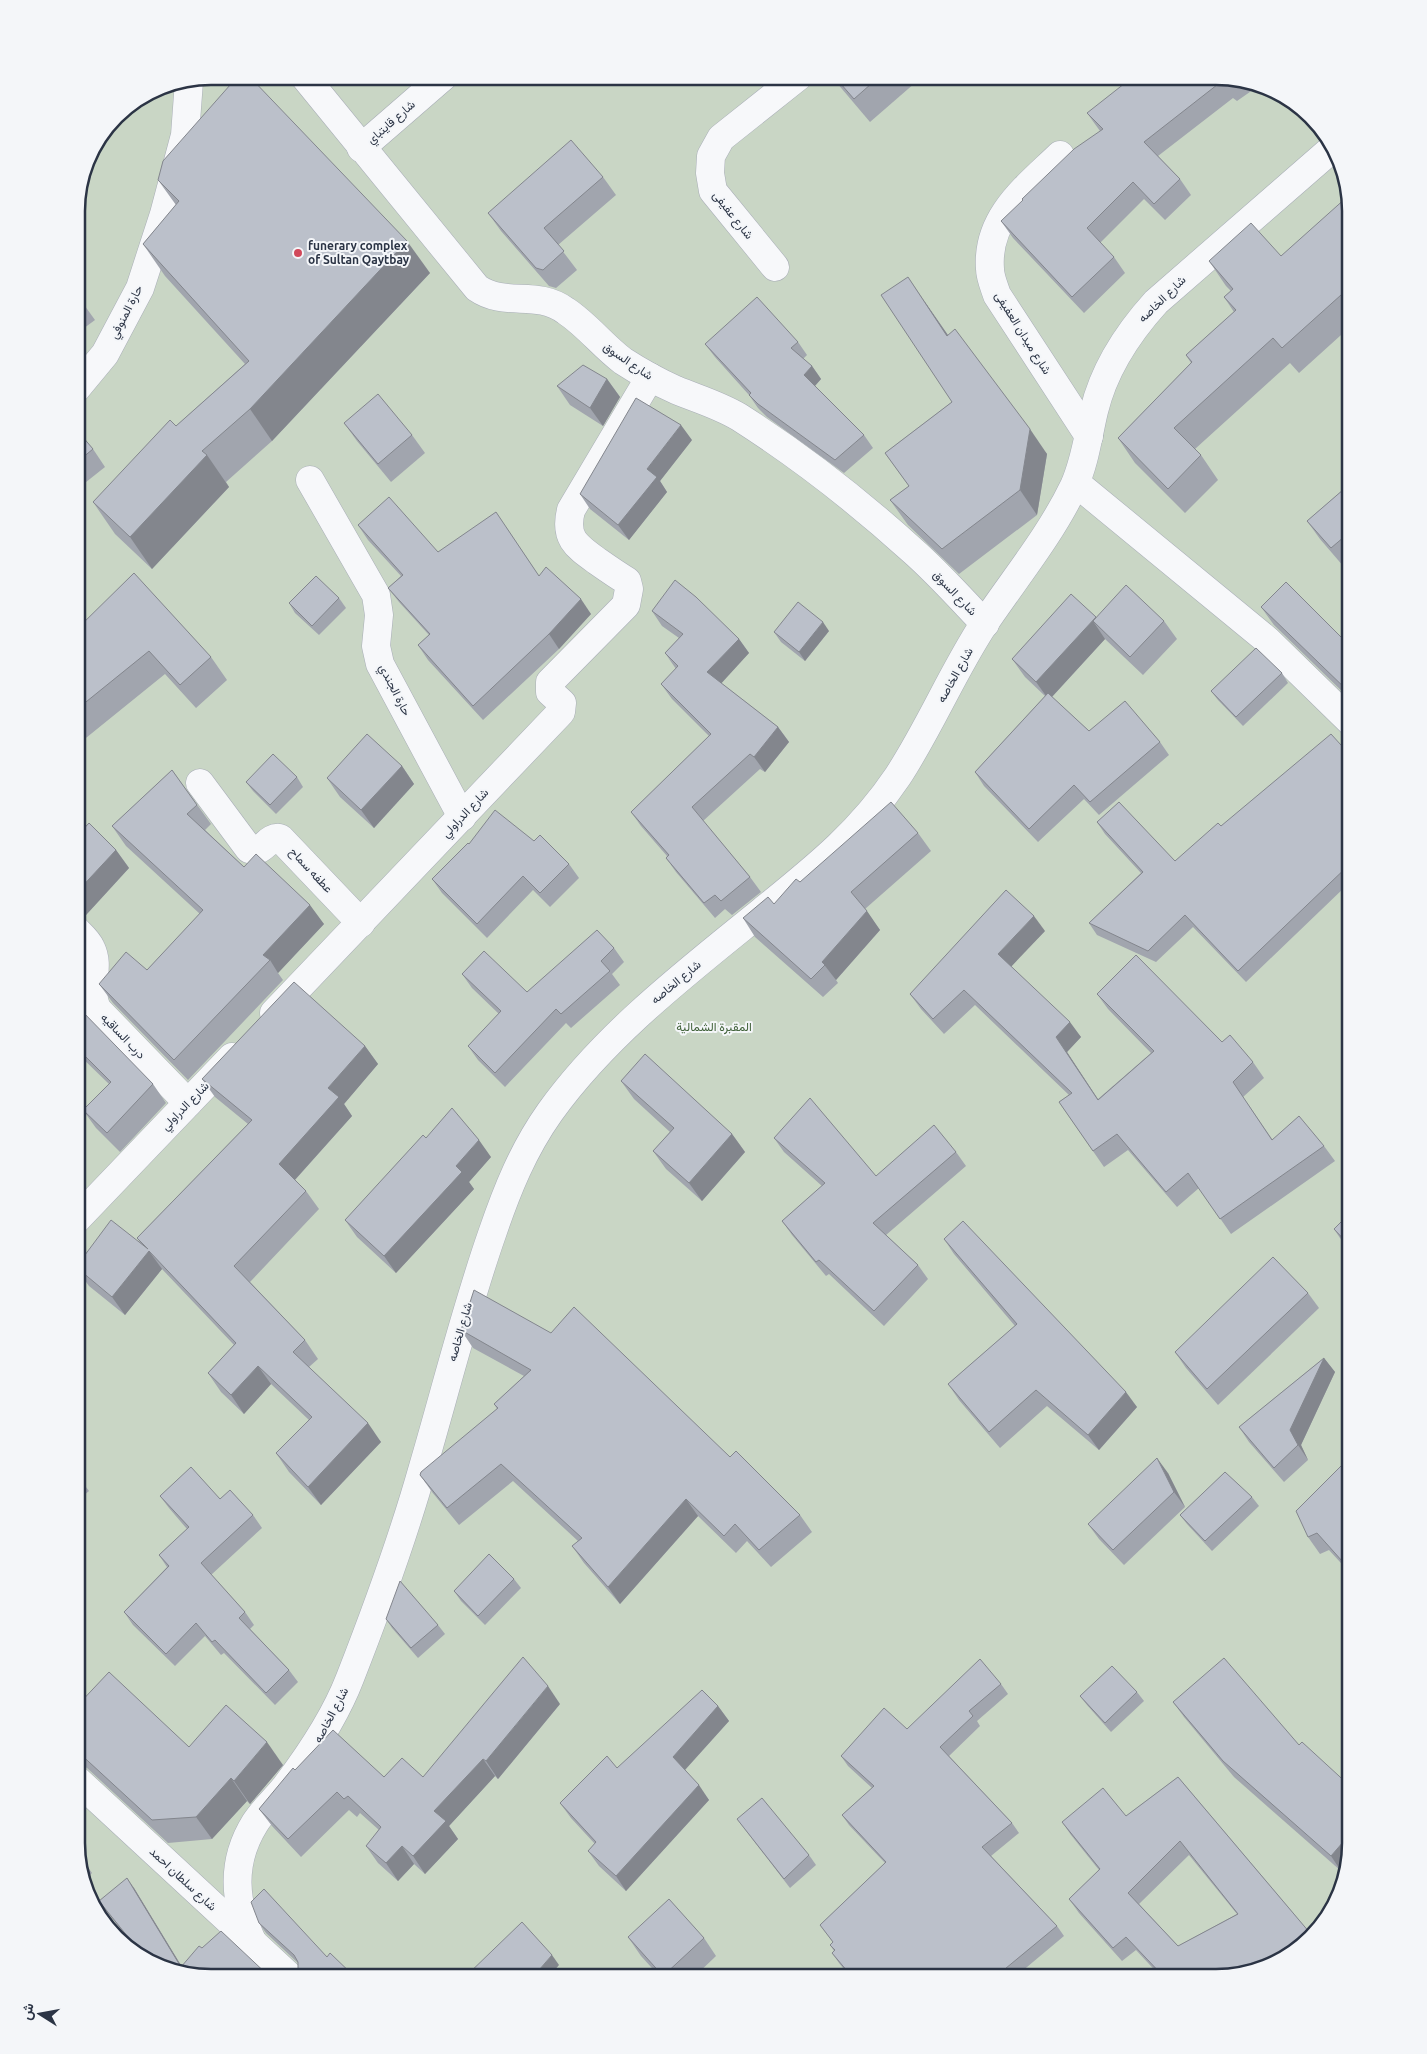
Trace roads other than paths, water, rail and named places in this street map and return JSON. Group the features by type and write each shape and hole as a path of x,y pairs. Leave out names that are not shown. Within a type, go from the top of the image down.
{"street":[{"name":"شارع السوق","path":"311,85 477,288 484,293 501,299 538,299 553,303 566,311 624,361 650,377 723,408 837,486 914,551 985,624"},
{"name":"شارع قايتباي","path":"361,148 434,85"},
{"name":"شارع عفيفى","path":"775,267 712,191 711,156 721,138 787,85"},
{"name":"حارة المنوفي","path":"85,378 105,354 140,288 164,214 185,135 189,87"},
{"name":"شارع الخاصه","path":"253,1944 242,1920 237,1895 238,1869 244,1844 256,1821 284,1789 308,1756 330,1720 348,1682 404,1527 423,1468 474,1283 506,1191 526,1150 549,1113 577,1078 619,1034 662,993 830,856 876,806 914,750 956,672 985,624 1049,533 1076,483 1104,378 1118,351 1135,325 1156,302 1328,154"},
{"name":"شارع ميدان العفيفى","path":"1060,155 1015,198 1000,219 991,244 990,270 997,295 1089,436"},
{"name":"شارع الدراولي","path":"85,1211 561,712 562,703 550,692 550,682 626,604 630,589 627,582 577,546 570,535 568,522 571,510 650,377"},
{"name":"حارة الجندي","path":"310,480 376,596 380,615 376,646 380,664 462,817"},
{"path":"1076,483 1267,640 1342,713"},
{"name":"عطفه سماح","path":"200,783 249,849 254,851 260,850 272,839 280,838 361,923"},
{"name":"درب الساقيه","path":"85,941 92,950 94,966 92,994 97,1010 188,1103"},
{"name":"شارع سلطان احمد","path":"85,1787 280,1969"}],"place":[{"name":"funerary complex of Sultan Qaytbay","path":"298,253"}],"park label":[{"name":"المقبرة الشمالية","path":"714,1027"}]}
